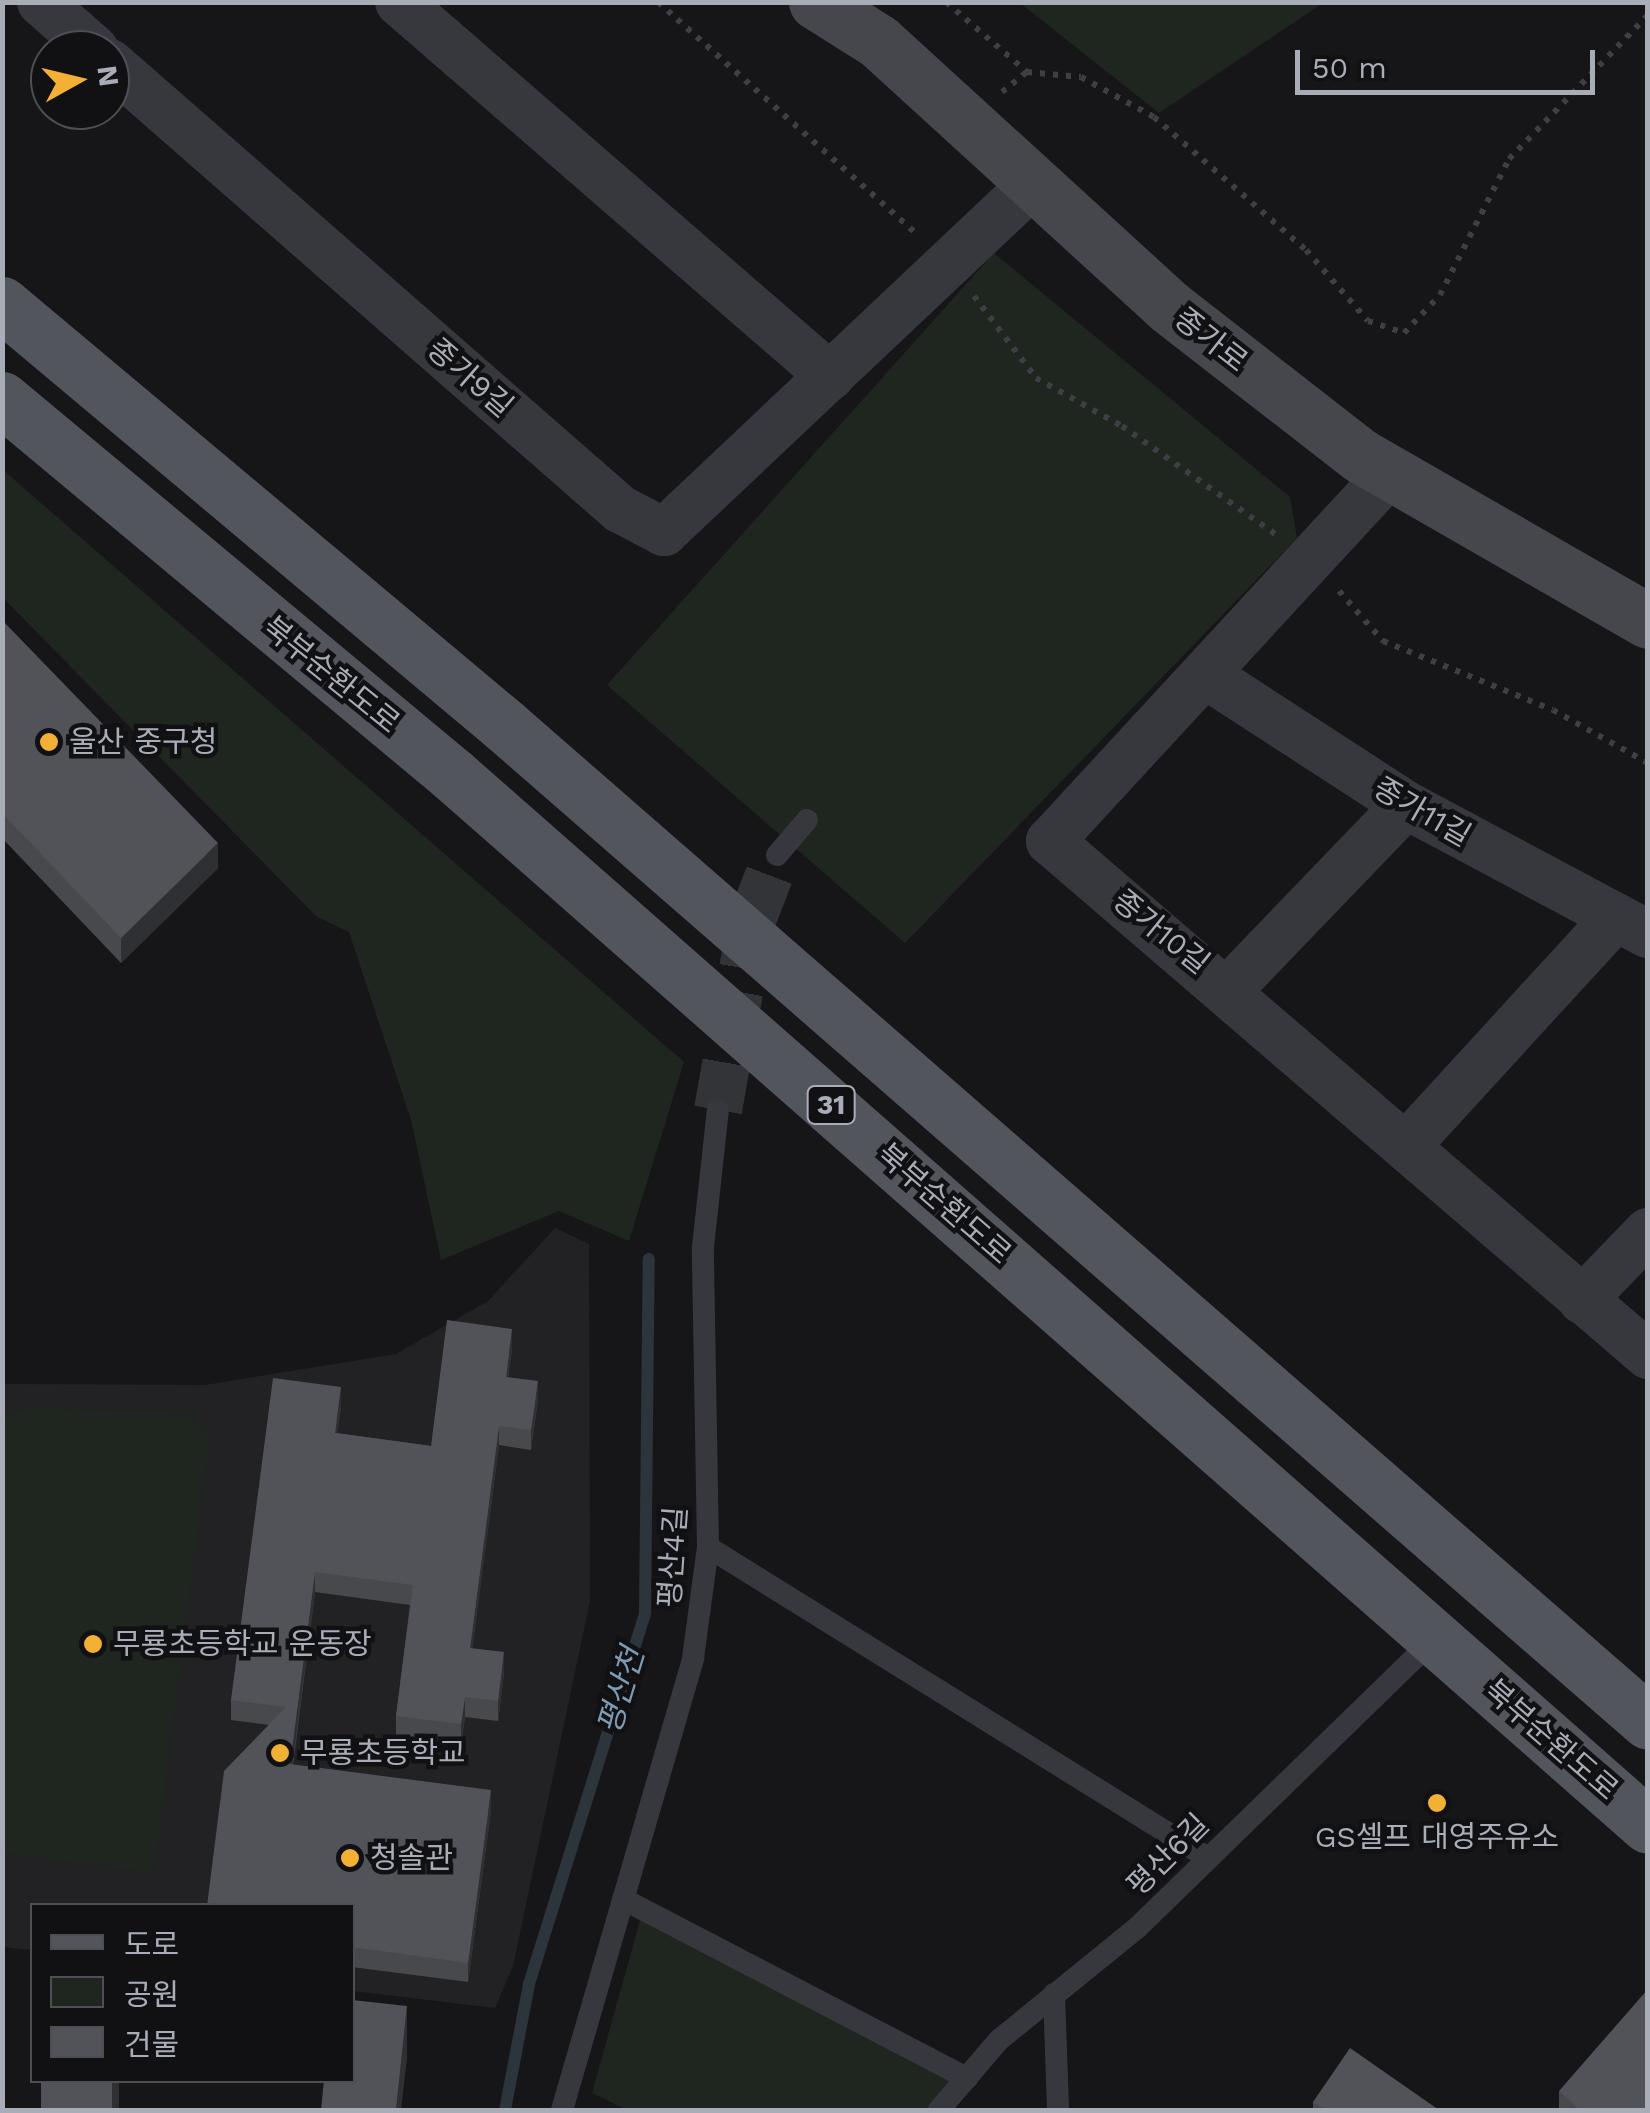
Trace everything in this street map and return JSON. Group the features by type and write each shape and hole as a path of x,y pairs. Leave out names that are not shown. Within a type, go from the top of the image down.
{"main road":[{"name":"종가로","path":"816,2 878,42 1168,306 1389,474 1648,621"},
{"path":"2,266 769,918 1382,1494"},
{"name":"31","path":"2,304 504,725 1648,1722"},
{"name":"북부순환도로","path":"2,399 453,774 1648,1826"},
{"path":"2,440 898,1198 1338,1551"}],"street":[{"path":"41,2 72,30"},
{"path":"399,2 830,376"},
{"name":"종가9길","path":"130,80 620,509 664,532 1034,183"},
{"name":"종가10길","path":"1389,474 1050,841 1230,988 1648,1355"},
{"name":"종가11길","path":"1206,675 1406,806 1631,926"},
{"path":"1230,988 1406,806"},
{"path":"1407,1145 1631,926"},
{"path":"1582,1300 1648,1232"}],"lane":[{"path":"777,856 807,820"},
{"name":"평산4길","path":"562,2110 693,1658 708,1547 703,1247 718,1110"},
{"path":"708,1547 1208,1858"},
{"name":"평산6길","path":"939,2110 1054,1994 1208,1858 1435,1638"},
{"path":"623,1899 967,2078"},
{"path":"1054,1994 1058,2110"}],"path":[{"path":"658,2 949,263 1036,378 1122,426 1311,560 1383,641 1553,710 1648,763"},
{"path":"946,2 1027,72 1081,77 1154,118 1306,250 1368,321 1404,333 1440,295 1509,159 1648,15"},
{"path":"966,121 1027,72"}],"shaded area":[{"name":"무룡초등학교","path":"555,1228 589,1244 590,1601 513,1966 495,2008 355,1991 355,1903 30,1903 30,1950 3,1947 3,1384 205,1385 396,1354 488,1301"}],"green space":[{"path":"1020,3 1323,3 1159,113"},
{"path":"994,253 1290,497 1297,538 905,943 607,685"},
{"path":"3,470 684,1062 629,1241 559,1211 441,1260 411,1120 349,932 316,916 3,598"},
{"name":"무룡초등학교 운동장","path":"28,1408 192,1414 210,1435 154,1873 3,1853 3,1419"},
{"path":"641,1917 955,2079 928,2110 627,2110 592,2093"}],"building":[{"name":"울산 중구청","path":"2,620 218,843 121,938 2,813"},
{"path":"447,1320 512,1329 506,1377 538,1381 531,1430 499,1426 470,1648 504,1652 498,1701 465,1697 461,1724 396,1716 413,1585 315,1572 290,1764 491,1790 468,1963 355,1947 355,1903 207,1903 224,1771 286,1707 231,1700 273,1378 341,1387 335,1433 431,1446"},
{"path":"1648,1989 1648,2110 1580,2110 1559,2091"},
{"path":"355,2000 407,2006 396,2110 321,2110 324,2083 355,2083"},
{"path":"1350,2048 1439,2110 1326,2110 1313,2102"},
{"path":"41,2083 112,2083 112,2110 41,2110"}],"waterway":[{"name":"평산천","path":"505,2110 529,1984 645,1613 649,1259"}],"tunnel":[{"path":"718,1110 752,920 777,855"}],"place":[{"name":"울산 중구청","path":"49,742"},
{"name":"무룡초등학교 운동장","path":"93,1644"},
{"name":"무룡초등학교","path":"280,1753"},
{"name":"GS셀프 대영주유소","path":"1437,1803"},
{"name":"청솔관","path":"350,1858"}]}
